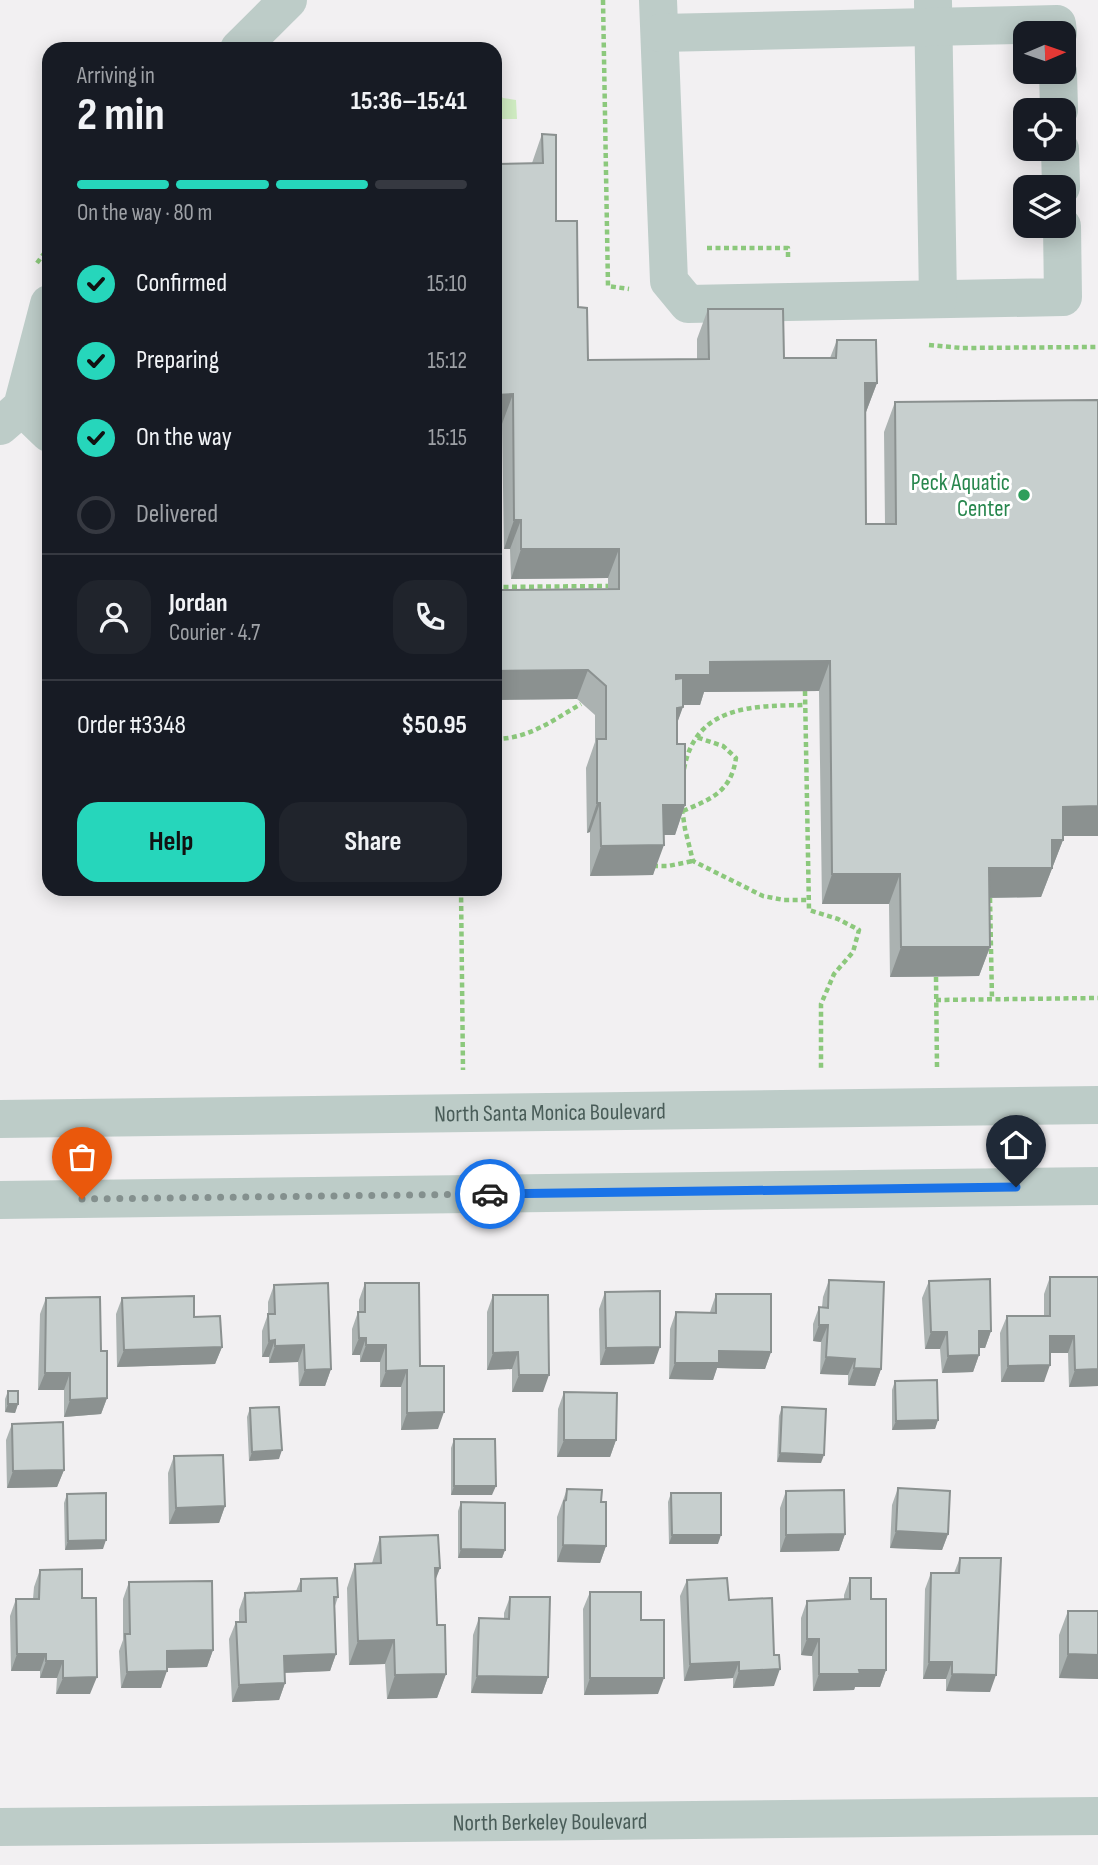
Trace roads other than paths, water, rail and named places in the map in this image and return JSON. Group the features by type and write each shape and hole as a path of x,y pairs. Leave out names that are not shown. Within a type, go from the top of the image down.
{"street":[{"path":"246,42 288,0"},
{"path":"933,13 939,299"},
{"path":"1023,21 933,13 659,17 669,281 688,304 1063,298 1062,238"},
{"path":"42,325 11,416 42,430"},
{"name":"North Santa Monica Boulevard","path":"0,1119 1098,1105"},
{"path":"0,1200 1098,1186"},
{"name":"North Berkeley Boulevard","path":"0,1827 1098,1816"}],"place":[{"name":"Peck Aquatic Center","path":"1024,495"}]}
